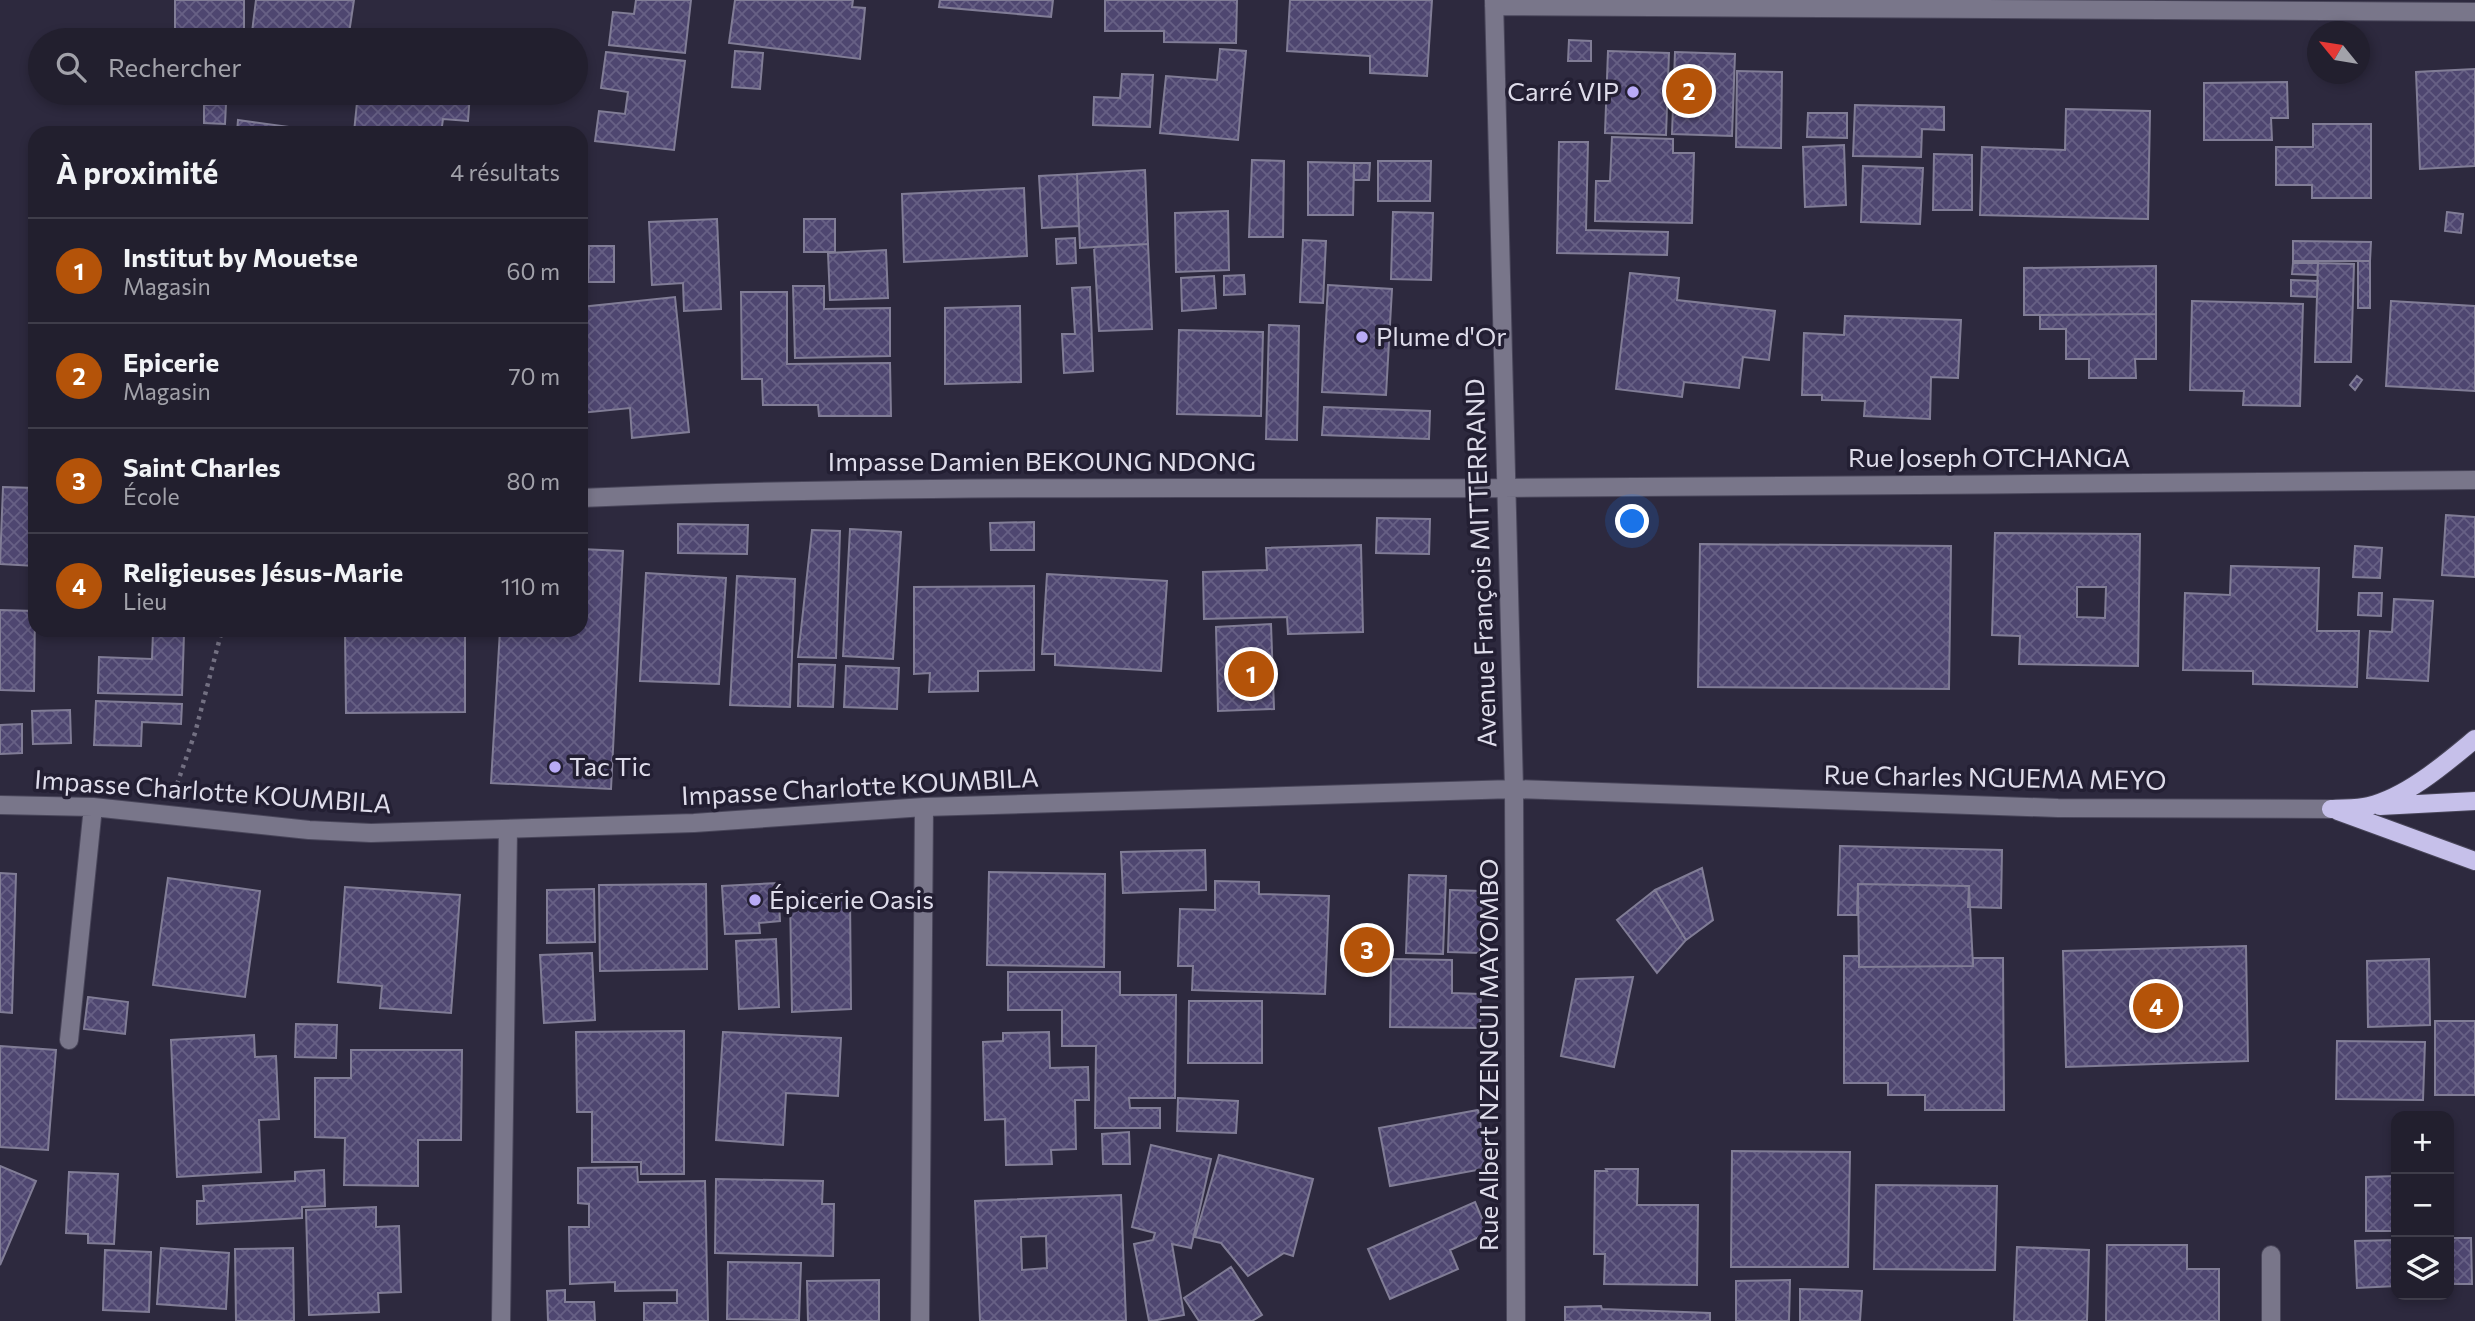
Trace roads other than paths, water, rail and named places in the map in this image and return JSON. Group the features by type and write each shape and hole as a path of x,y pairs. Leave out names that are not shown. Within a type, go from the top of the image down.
{"main road":[{"path":"2331,809 2369,806 2388,799 2453,757 2475,739"},
{"name":"Rue Charles NGUEMA MEYO","path":"2331,809 2475,801"},
{"path":"2331,809 2475,861"}],"street":[{"path":"1494,3 2475,12"},
{"name":"Avenue François MITTERRAND","path":"1494,3 1504,488 1514,789"},
{"name":"Rue Joseph OTCHANGA","path":"1504,488 2475,480"},
{"name":"Impasse Damien BEKOUNG NDONG","path":"588,498 748,490 1504,488"},
{"name":"Impasse Charlotte KOUMBILA","path":"0,805 93,807 334,831 508,829 707,822 924,807 1514,789"},
{"name":"Rue Charles NGUEMA MEYO","path":"1514,789 2058,808 2331,809"},
{"name":"Rue Albert NZENGUI MAYOMBO","path":"1514,789 1516,1321"},
{"path":"69,1040 93,807"},
{"path":"920,1321 924,807"},
{"path":"501,1321 508,829"},
{"path":"2271,1255 2271,1321"}],"place":[{"name":"Epicerie","path":"1689,91"},
{"name":"Carré VIP","path":"1633,92"},
{"name":"Plume d'Or","path":"1362,337"},
{"name":"Institut by Mouetse","path":"1251,674"},
{"name":"Tac Tic","path":"555,767"},
{"name":"Épicerie Oasis","path":"755,900"},
{"name":"Saint Charles","path":"1367,950"},
{"name":"Religieuses Jésus-Marie","path":"2156,1006"}]}
